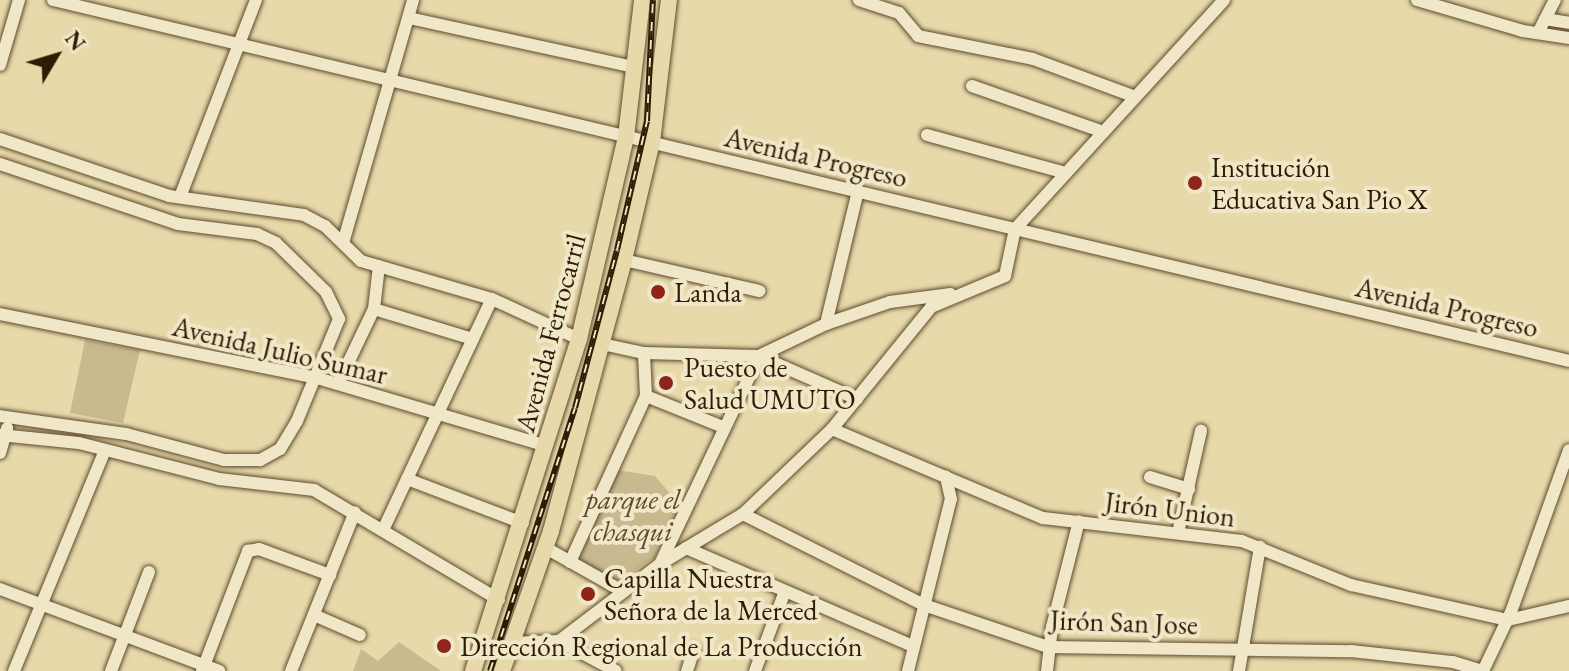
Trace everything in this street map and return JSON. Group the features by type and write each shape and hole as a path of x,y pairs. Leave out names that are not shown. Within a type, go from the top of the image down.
{"main road":[{"name":"Avenida Ferrocarril","path":"473,671 499,600 579,339 626,137 642,0"},
{"name":"Avenida Ferrocarril","path":"502,671 546,548 624,260 652,142 669,0"}],"street":[{"path":"0,65 19,0"},
{"name":"Avenida Progreso","path":"53,0 1569,361"},
{"path":"180,197 256,0"},
{"path":"343,243 413,0"},
{"path":"859,0 899,13 918,36 1033,59 1135,97"},
{"path":"660,564 759,356 826,324 890,302 951,294 1005,276 1015,229 1224,0"},
{"path":"1417,0 1538,33 1569,38"},
{"path":"1538,33 1555,0"},
{"path":"409,18 634,67"},
{"path":"1545,19 1569,23"},
{"path":"972,86 1103,132"},
{"path":"927,135 1066,173"},
{"path":"0,139 180,197 304,215 343,243 361,261 492,299 579,339"},
{"path":"0,164 178,224 257,234 276,243 326,292 339,319 317,378 280,449 260,460 224,460 126,434 5,417 0,453"},
{"path":"826,324 858,191"},
{"path":"624,260 759,291"},
{"path":"338,384 374,309 379,266"},
{"path":"559,641 660,564 743,514 832,429 931,307 951,294"},
{"path":"384,528 492,299"},
{"path":"374,309 473,339"},
{"name":"Avenida Julio Sumar","path":"0,314 317,378 546,446"},
{"path":"602,344 644,353 759,356 857,399"},
{"path":"570,562 646,396 644,353"},
{"path":"646,396 723,427"},
{"name":"Jirón Union","path":"832,429 1043,518 1178,533 1260,547 1351,585 1508,620"},
{"path":"1178,533 1201,431"},
{"path":"3,436 105,450 219,479 314,490 384,528 499,600"},
{"path":"14,671 38,604 105,450"},
{"path":"1483,671 1508,620 1569,450"},
{"path":"908,671 951,499 946,477"},
{"path":"1150,477 1189,489"},
{"path":"407,479 523,523"},
{"path":"291,671 355,512"},
{"name":"Jirón San Jose","path":"743,514 924,605 1048,647 1351,651 1453,662 1483,671"},
{"path":"1047,671 1048,647 1079,521"},
{"path":"1239,671 1260,547"},
{"path":"546,548 622,591"},
{"path":"686,548 913,646"},
{"path":"203,668 244,555 259,549 330,575"},
{"path":"111,671 149,572"},
{"path":"0,589 125,635 203,668 219,671"},
{"path":"755,671 785,591"},
{"path":"1508,620 1569,606"},
{"path":"314,615 360,635"},
{"path":"512,643 559,641 616,671"},
{"path":"687,671 694,650"}],"green space":[{"path":"85,340 140,350 123,423 70,413"},
{"name":"parque el chasqui","path":"617,470 655,476 681,506 655,557 618,582 580,561 577,553"},
{"path":"399,642 441,671 353,671 361,649 378,661"}],"railway":[{"path":"490,671 575,408 617,250 647,121 653,0"}],"place":[{"name":"Institución Educativa San Pio X","path":"1195,183"},
{"name":"Landa","path":"658,292"},
{"name":"Puesto de Salud UMUTO","path":"666,383"},
{"name":"Capilla Nuestra Señora de la Merced","path":"588,594"},
{"name":"Dirección Regional de La Producción","path":"444,646"}]}
